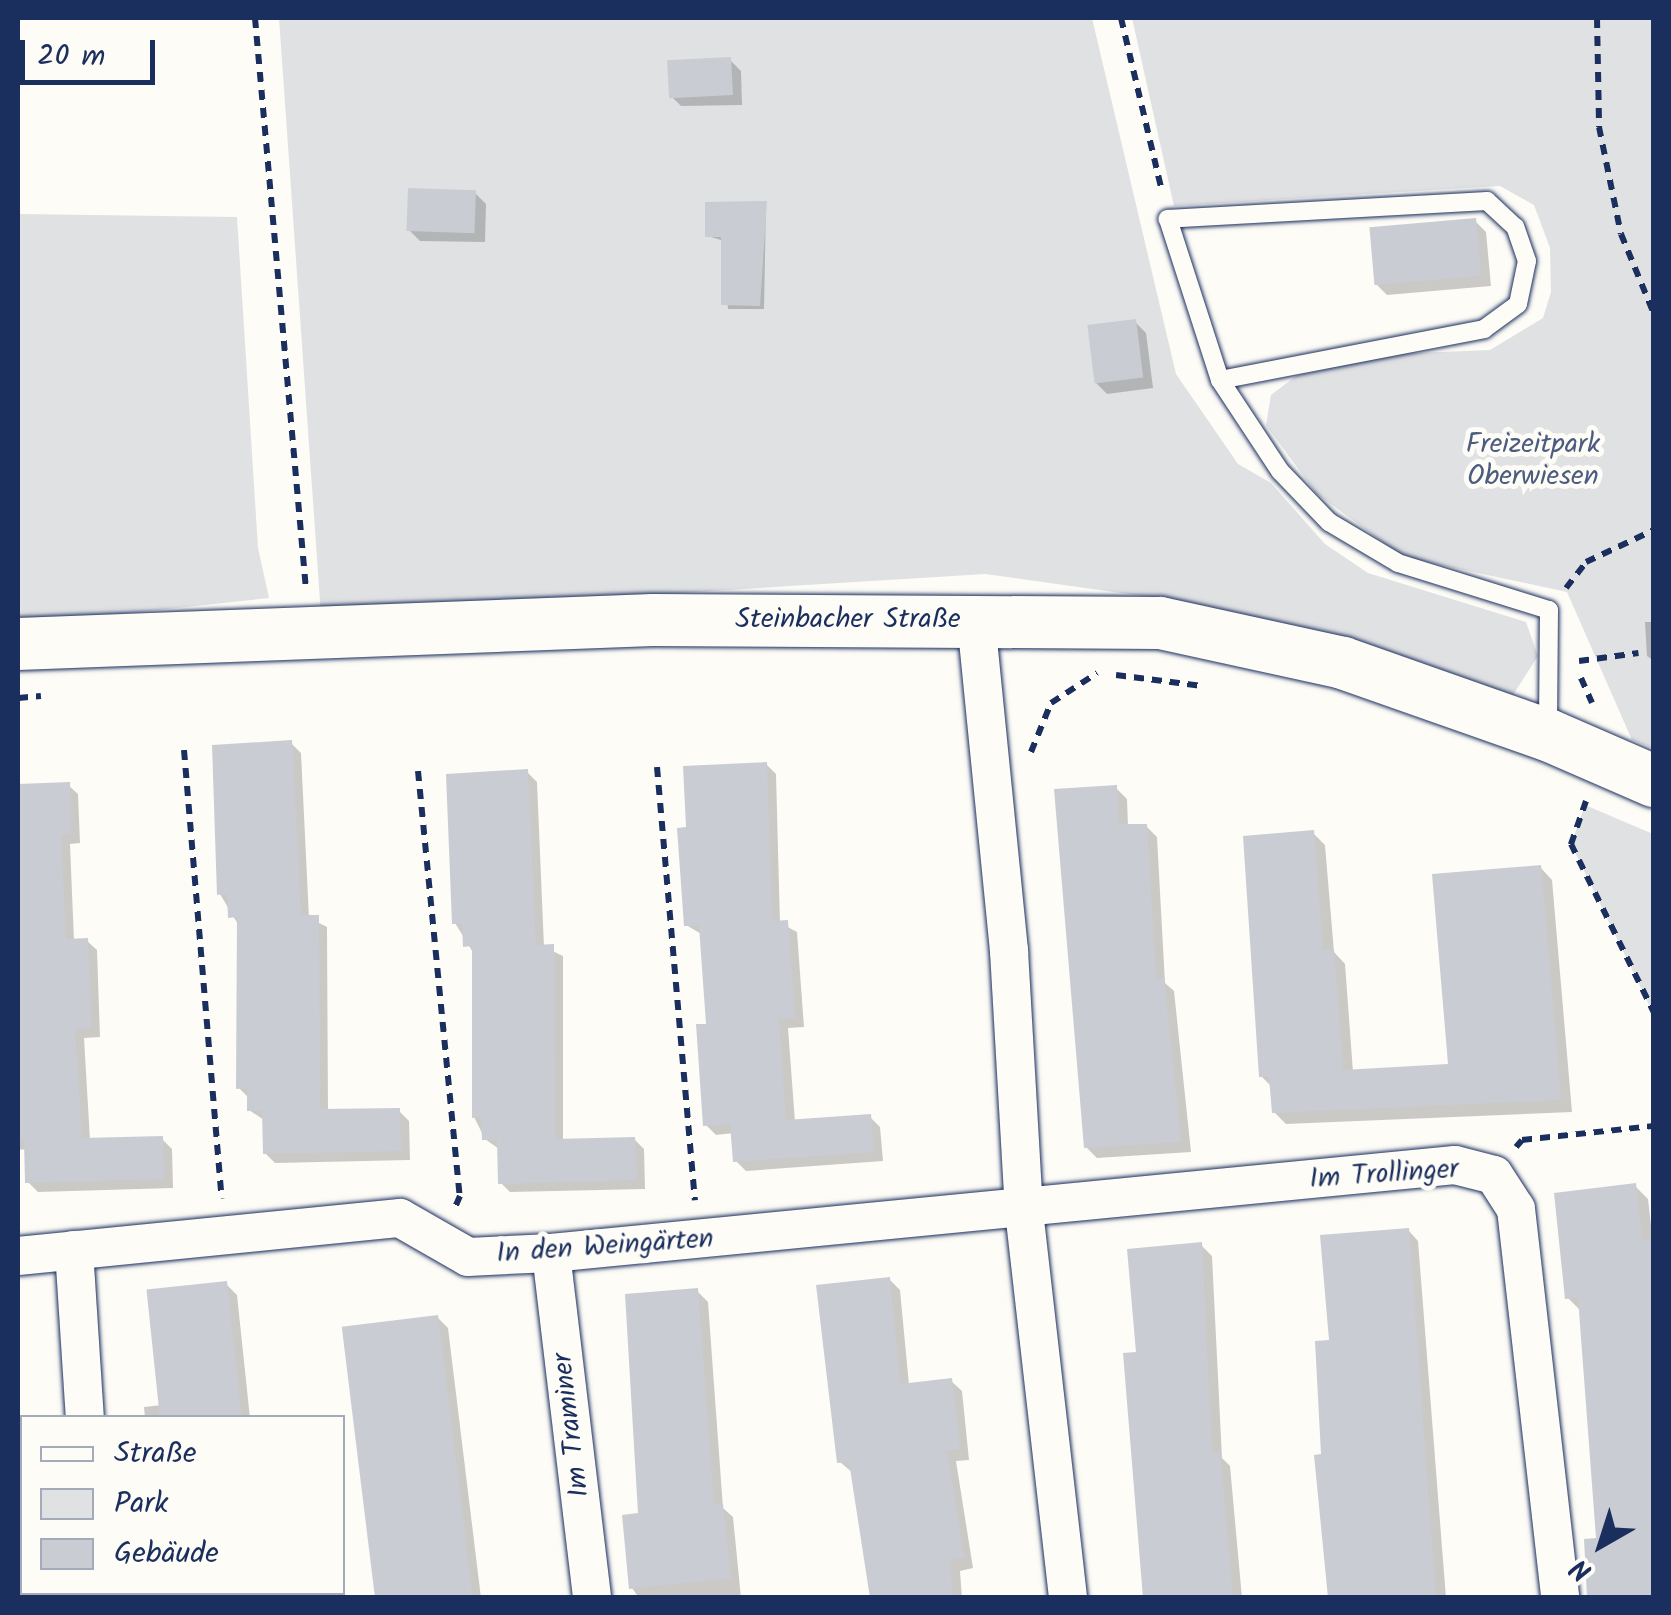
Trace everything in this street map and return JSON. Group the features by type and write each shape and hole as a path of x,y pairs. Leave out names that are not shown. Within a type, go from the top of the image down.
{"main road":[{"name":"Steinbacher Straße","path":"18,644 653,620 1160,624 1343,663 1548,735 1654,781"}],"street":[{"path":"976,620 1009,952 1024,1211 1068,1598"},
{"name":"Im Trollinger","path":"1024,1211 1455,1165 1494,1175 1516,1208 1560,1598"},
{"name":"In den Weingärten","path":"18,1256 226,1239 400,1218 468,1257 699,1241 1024,1211"},
{"path":"74,1250 85,1415"},
{"name":"Im Traminer","path":"551,1253 592,1598"}],"lane":[{"path":"1220,380 1484,329 1518,304 1527,261 1516,227 1487,201 1168,219 1220,380 1280,471 1328,522 1398,563 1549,610 1548,735"}],"path":[{"path":"254,18 311,635"},
{"path":"1121,18 1168,219"},
{"path":"1597,18 1598,126 1621,234 1654,314"},
{"path":"1549,610 1586,562 1654,530"},
{"path":"1573,662 1638,653"},
{"path":"1098,672 1212,687"},
{"path":"184,750 226,1239"},
{"path":"656,767 699,1241"},
{"path":"418,771 460,1196 439,1240"},
{"path":"1568,798 1602,812"},
{"path":"1494,1175 1522,1140 1654,1126"}],"green space":[{"path":"279,18 1092,18 1176,374 1238,464 1271,483 1325,544 1368,573 1526,622 1538,656 1513,695 1358,644 1192,603 985,574 321,615"},
{"name":"Freizeitpark Oberwiesen","path":"1132,18 1653,18 1653,748 1632,740 1567,592 1403,557 1316,493 1266,425 1271,395 1296,376 1392,354 1490,350 1543,318 1551,292 1550,248 1534,205 1500,186 1174,206"},
{"path":"18,214 237,217 258,548 269,598 18,625"},
{"path":"1585,805 1653,834 1653,1013 1571,844"}],"building":[{"path":"731,57 733,95 669,98 667,60"},
{"path":"408,188 476,190 474,233 406,231"},
{"path":"767,201 760,306 721,305 721,237 705,237 705,202"},
{"path":"1476,218 1481,276 1374,285 1369,227"},
{"path":"1136,319 1143,378 1095,384 1087,325"},
{"path":"292,740 301,915 319,915 320,1109 400,1108 401,1151 263,1154 262,1111 247,1111 247,1088 236,1089 237,917 228,918 227,894 217,895 212,745"},
{"path":"767,762 772,921 788,920 795,1018 779,1019 786,1120 871,1114 874,1152 733,1162 730,1124 703,1126 696,1024 706,1024 699,926 684,926 677,828 686,827 683,766"},
{"path":"528,769 536,945 554,944 555,1139 635,1137 637,1180 498,1184 497,1140 482,1140 481,1117 472,1118 472,946 463,947 462,924 452,924 446,774"},
{"path":"70,782 71,834 61,835 66,939 88,938 91,1028 75,1029 82,1138 163,1136 164,1179 25,1183 24,1140 18,1140 18,784"},
{"path":"1117,785 1118,824 1147,824 1156,978 1164,978 1181,1142 1084,1148 1054,789"},
{"path":"1314,830 1323,950 1334,949 1343,1070 1448,1064 1432,874 1541,865 1561,1100 1272,1113 1269,1077 1259,1077 1243,836"},
{"path":"1636,1183 1642,1240 1654,1240 1654,1598 1587,1598 1584,1539 1596,1538 1578,1298 1565,1299 1554,1193"},
{"path":"1409,1228 1436,1598 1328,1598 1314,1455 1321,1454 1315,1341 1329,1340 1320,1235"},
{"path":"1202,1242 1212,1453 1220,1452 1233,1598 1143,1598 1123,1353 1136,1352 1127,1249"},
{"path":"890,1277 900,1384 952,1378 960,1449 947,1451 964,1558 950,1560 953,1598 870,1598 849,1462 837,1463 816,1285"},
{"path":"227,1281 241,1415 160,1415 146,1289"},
{"path":"698,1288 714,1505 723,1504 731,1578 629,1589 622,1515 638,1513 625,1294"},
{"path":"438,1315 473,1598 375,1598 342,1327"}]}
